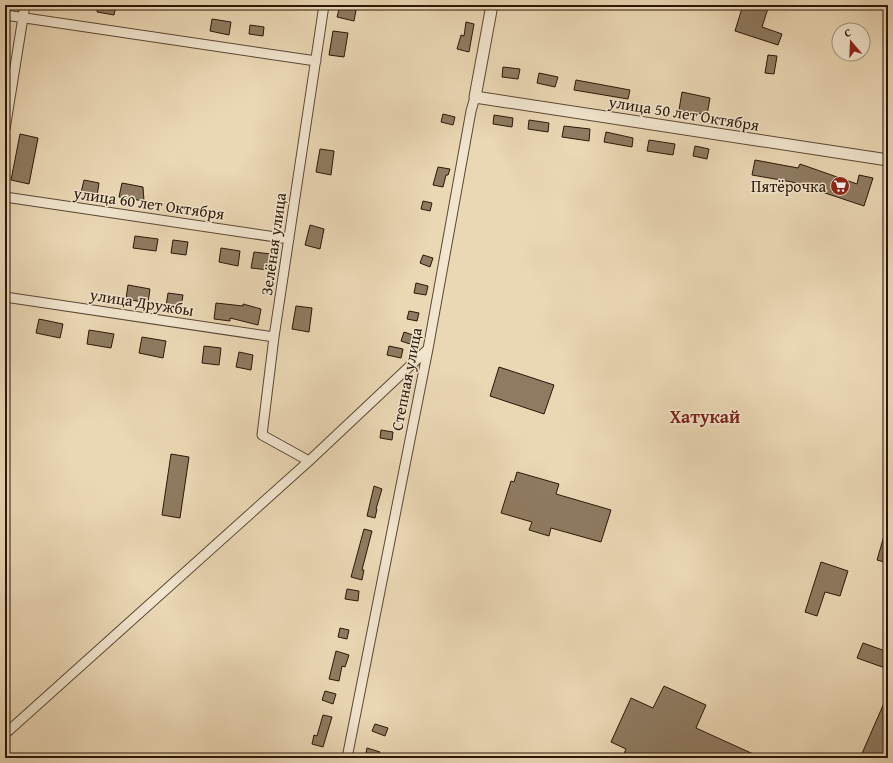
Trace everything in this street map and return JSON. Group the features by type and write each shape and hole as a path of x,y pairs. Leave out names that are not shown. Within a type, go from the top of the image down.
{"street":[{"path":"5,129 25,5"},
{"name":"Зелёная улица","path":"309,461 262,434 274,337 324,5"},
{"name":"Степная улица","path":"347,758 428,349 471,111 476,97 492,5"},
{"path":"5,15 316,61"},
{"name":"улица 50 лет Октября","path":"476,97 888,160"},
{"name":"улица 60 лет Октября","path":"5,197 289,239"},
{"name":"улица Дружбы","path":"5,297 274,337"},
{"path":"5,734 309,461 428,349"}],"building":[{"path":"98,5 116,5 114,15 97,12"},
{"path":"340,5 357,5 354,21 337,17"},
{"path":"743,5 769,5 762,27 782,34 778,45 735,31"},
{"path":"212,19 231,22 229,35 210,31"},
{"path":"466,22 474,24 469,52 457,49 461,35 464,36"},
{"path":"250,25 264,27 263,36 249,34"},
{"path":"333,31 348,33 344,57 329,55"},
{"path":"768,55 777,56 774,74 765,73"},
{"path":"503,67 520,69 518,79 502,77"},
{"path":"539,73 558,77 555,87 537,83"},
{"path":"576,80 630,90 628,99 574,90"},
{"path":"682,92 710,98 707,115 679,110"},
{"path":"443,114 455,117 453,125 441,122"},
{"path":"494,115 513,118 512,127 493,124"},
{"path":"529,120 549,123 548,132 528,129"},
{"path":"564,126 590,129 589,141 562,137"},
{"path":"606,132 633,138 632,147 604,142"},
{"path":"20,134 38,138 29,184 11,180"},
{"path":"649,140 675,144 673,155 647,151"},
{"path":"695,146 709,149 707,159 693,156"},
{"path":"320,149 334,151 331,175 316,172"},
{"path":"755,160 798,168 800,164 857,184 859,175 873,178 864,206 792,182 752,175"},
{"path":"438,167 450,169 448,175 446,175 443,187 433,185"},
{"path":"84,180 99,183 97,196 81,193"},
{"path":"122,183 143,187 144,201 119,197"},
{"path":"423,201 432,203 430,211 421,209"},
{"path":"310,225 324,229 320,249 305,245"},
{"path":"135,236 158,239 156,251 133,248"},
{"path":"173,240 188,242 186,255 171,253"},
{"path":"221,248 240,251 238,266 219,262"},
{"path":"254,252 271,254 269,270 251,268"},
{"path":"423,255 433,258 430,267 420,263"},
{"path":"416,283 428,286 426,295 414,293"},
{"path":"128,285 150,289 148,303 126,299"},
{"path":"168,293 183,295 181,308 166,306"},
{"path":"216,303 243,306 243,304 261,309 258,325 230,318 230,321 214,319"},
{"path":"296,306 312,308 309,332 292,329"},
{"path":"409,311 419,313 417,321 407,319"},
{"path":"39,319 63,324 60,338 36,333"},
{"path":"89,330 114,334 111,348 87,344"},
{"path":"404,332 416,336 413,345 401,341"},
{"path":"142,337 166,341 163,358 139,353"},
{"path":"204,346 221,348 219,365 202,363"},
{"path":"389,346 403,349 401,358 387,355"},
{"path":"239,352 253,355 251,370 236,367"},
{"path":"499,367 554,385 544,414 490,396"},
{"path":"381,430 393,432 392,440 380,438"},
{"path":"171,454 189,457 180,518 162,515"},
{"path":"517,472 559,484 556,494 611,510 601,542 551,528 549,536 529,530 532,522 501,513 511,481 514,482"},
{"path":"374,486 382,489 375,518 367,516"},
{"path":"364,529 372,531 362,570 364,570 362,580 351,577"},
{"path":"886,529 888,530 888,563 877,560"},
{"path":"821,562 848,571 840,596 825,592 817,616 805,612"},
{"path":"347,589 359,591 358,601 345,599"},
{"path":"340,628 349,630 347,639 338,637"},
{"path":"863,643 888,652 888,669 857,658"},
{"path":"336,651 349,655 345,667 342,666 339,681 329,679"},
{"path":"664,686 706,705 696,728 762,758 622,758 626,749 611,742 631,698 653,708"},
{"path":"325,691 336,694 333,704 322,700"},
{"path":"888,694 888,758 860,758"},
{"path":"323,715 332,717 323,747 312,744 314,735 317,736"},
{"path":"375,724 388,728 385,736 372,731"},
{"path":"367,748 380,752 378,758 365,758"}],"place":[{"name":"Пятёрочка","path":"840,186"}],"district":[{"name":"Хатукай","path":"705,416"}]}
